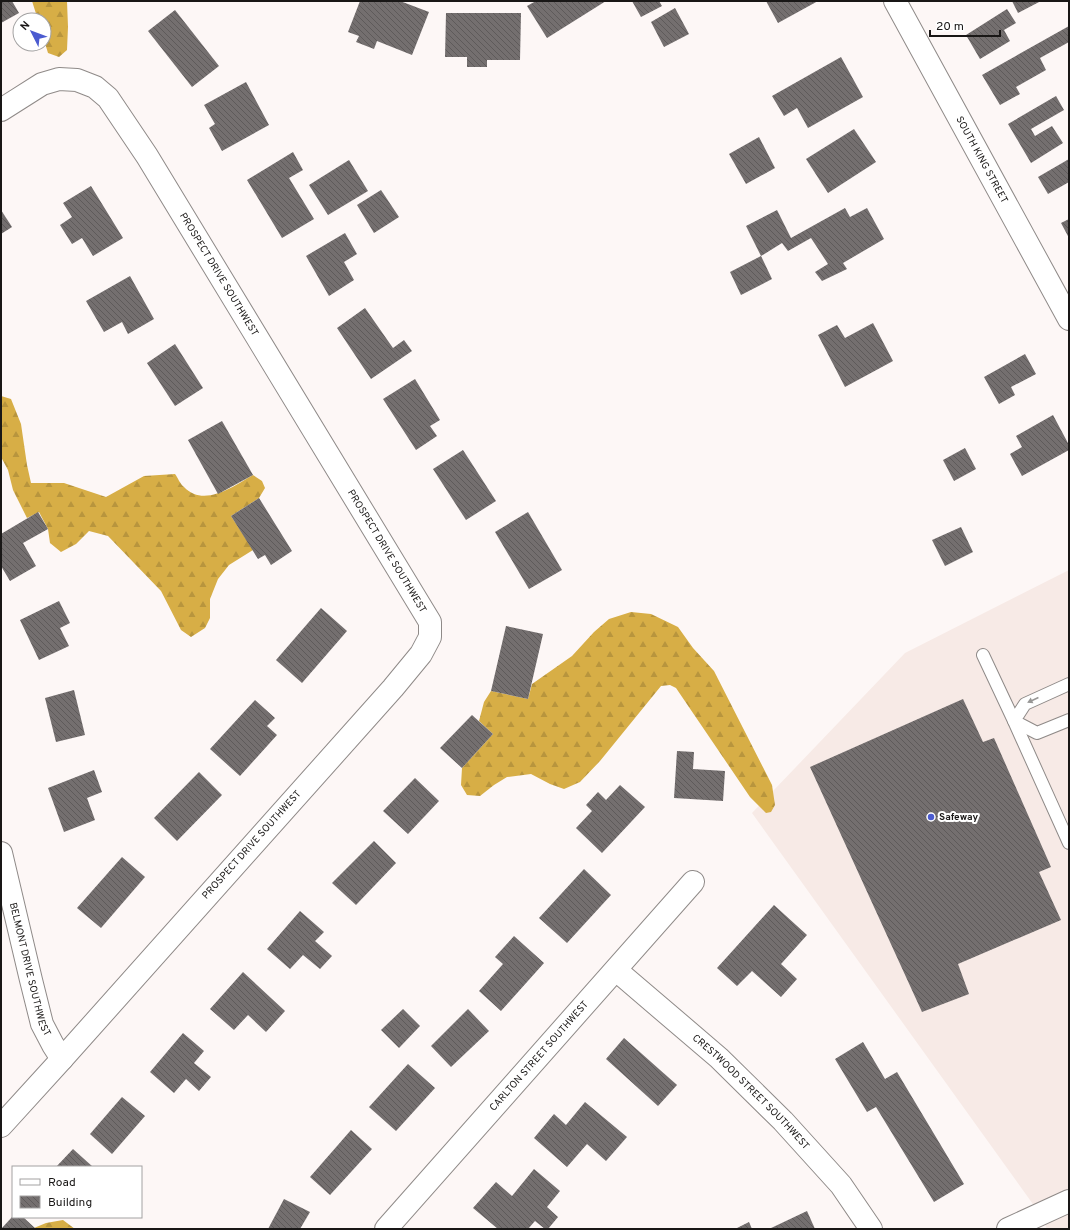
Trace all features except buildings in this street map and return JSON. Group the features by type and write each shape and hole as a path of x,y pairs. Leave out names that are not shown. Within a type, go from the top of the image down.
{"street":[{"name":"SOUTH KING STREET","path":"895,1 1069,319"},
{"name":"PROSPECT DRIVE SOUTHWEST","path":"1,110 42,84 59,79 77,80 95,86 108,98 147,156 430,622 430,637 421,654 393,688 1,1126"},
{"name":"BELMONT DRIVE SOUTHWEST","path":"1,853 42,1024 62,1059"},
{"name":"CARLTON STREET SOUTHWEST","path":"386,1229 693,882"},
{"name":"CRESTWOOD STREET SOUTHWEST","path":"616,970 719,1058 783,1121 841,1185 871,1229"},
{"path":"1008,1229 1069,1201"}],"lane":[{"path":"983,655 1069,843"},
{"path":"1014,721 1025,704 1069,684"},
{"path":"1014,721 1037,733 1069,720"}],"shaded area":[{"path":"1069,570 1069,1229 1047,1229 1040,1214 752,813 905,653"}],"green space":[{"path":"32,1 67,1 67,50 59,57 48,52 52,52 52,12 35,12"},
{"path":"1,396 11,399 21,424 31,483 64,483 106,497 144,476 175,474 184,487 192,493 201,496 219,493 253,475 262,481 265,488 259,498 231,516 253,550 229,565 218,579 210,599 210,618 205,628 191,637 181,630 161,591 108,536 89,531 76,544 61,552 50,543 48,529 39,512 27,518 13,490 8,470 1,457"},
{"path":"631,612 651,614 678,627 693,648 714,671 772,785 775,805 771,812 766,813 750,797 676,688 670,685 661,686 600,761 580,782 564,789 550,784 531,774 507,777 480,796 467,795 461,785 462,768 493,734 479,721 484,702 491,691 528,699 532,684 572,656 594,632 609,619"},
{"path":"63,1220 75,1229 34,1228 46,1223"}],"place":[{"name":"Safeway","path":"931,817"}]}
